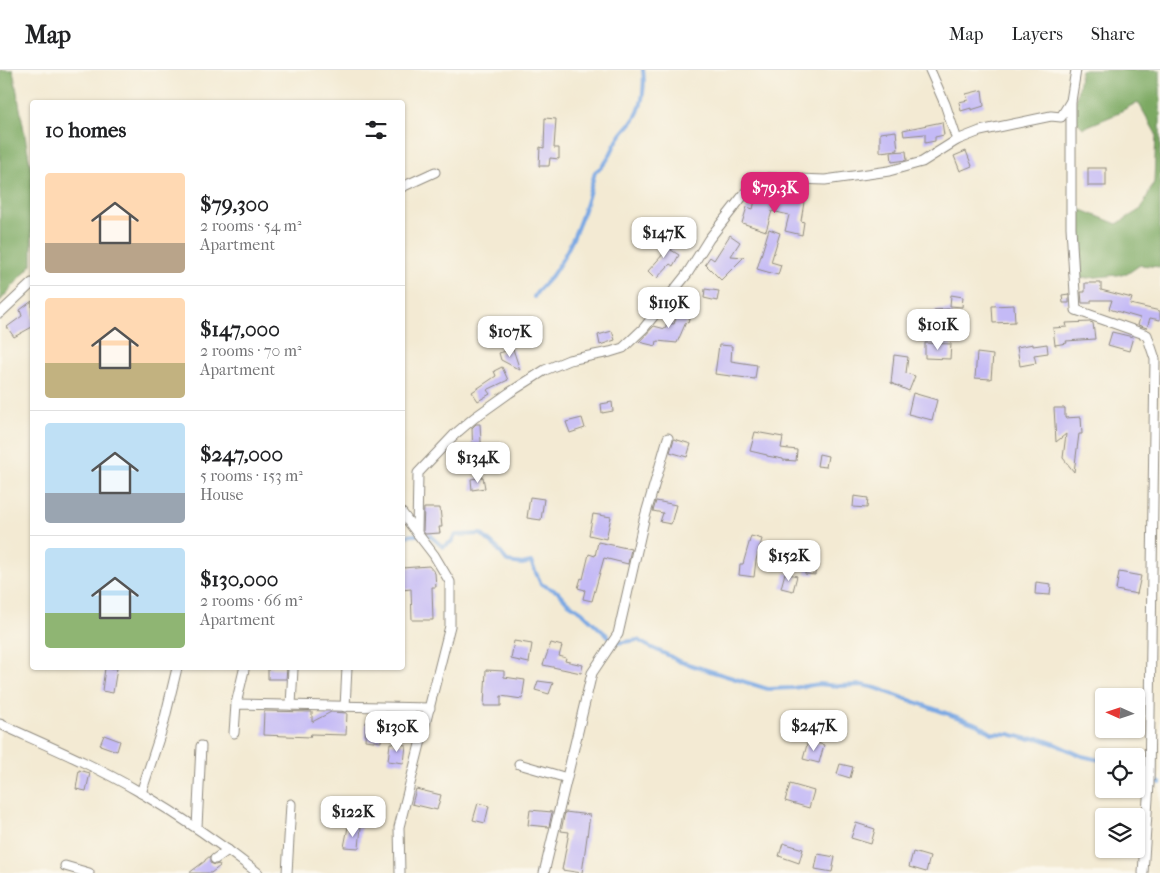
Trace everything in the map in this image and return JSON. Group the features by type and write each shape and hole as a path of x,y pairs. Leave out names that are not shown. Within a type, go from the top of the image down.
{"street":[{"path":"930,70 945,104 957,140"},
{"path":"1076,70 1071,101 1071,227 1076,310 1147,335 1154,359 1149,784 1143,873"},
{"path":"417,533 418,473 454,435 508,393 545,370 569,360 623,348 644,328 687,274 709,239 749,188 769,178 825,180 889,171 922,162 957,140 980,131 1051,116 1061,117 1071,101"},
{"path":"405,186 435,172"},
{"path":"0,313 30,285"},
{"path":"544,873 592,673 618,634 644,520 668,438"},
{"path":"400,873 399,827 450,626 450,582 434,556 405,517"},
{"path":"141,793 163,726 177,670"},
{"path":"234,733 236,704 244,670"},
{"path":"290,705 293,670"},
{"path":"344,706 347,670"},
{"path":"236,704 430,708"},
{"path":"0,724 87,764 141,793 197,827 258,873"},
{"path":"197,827 201,746"},
{"path":"518,764 567,778"},
{"path":"287,873 291,804"},
{"path":"215,860 228,850"},
{"path":"65,866 89,873"}],"green space":[{"path":"0,70 13,70 30,163 30,266 0,301"},
{"path":"1081,70 1160,70 1160,267 1140,265 1127,274 1078,279 1077,208 1117,224 1141,209 1154,182 1156,134 1138,102 1112,116 1083,128 1073,118"}],"building":[{"path":"982,90 984,106 961,111 959,102 968,100 966,94"},
{"path":"545,118 556,119 554,148 559,148 559,159 550,158 549,166 539,166 540,147 544,148"},
{"path":"942,122 944,135 935,137 935,141 925,143 925,134 904,136 903,130"},
{"path":"896,131 898,150 880,152 880,133"},
{"path":"906,151 907,160 892,162 891,152"},
{"path":"966,151 972,166 960,171 954,156"},
{"path":"1088,168 1106,168 1106,186 1088,186"},
{"path":"756,196 788,204 789,200 804,202 801,221 804,222 802,235 785,231 789,215 772,211 766,231 742,223 747,207 753,209"},
{"path":"769,229 780,233 771,262 781,265 778,275 757,269"},
{"path":"730,235 740,242 731,256 744,257 721,280 705,264 710,257 714,260"},
{"path":"657,242 679,243 671,250 679,255 673,266 670,264 656,279 648,271 665,252"},
{"path":"1085,283 1101,283 1101,290 1132,298 1130,304 1160,311 1160,320 1150,318 1147,328 1138,325 1140,318 1109,309 1112,300 1091,300 1091,303 1082,303 1081,292 1085,292"},
{"path":"705,289 719,291 717,301 704,298"},
{"path":"1069,294 1069,303 1063,303 1062,295"},
{"path":"951,295 963,297 962,307 950,306"},
{"path":"30,302 30,328 14,337 7,327 22,316 20,310"},
{"path":"680,305 692,309 688,323 686,322 677,343 657,341 656,346 639,342 654,326 665,329 667,323 674,324"},
{"path":"1014,305 1015,322 993,323 992,306"},
{"path":"952,309 953,325 936,326 935,310"},
{"path":"1066,323 1093,323 1095,339 1066,341 1067,343 1055,345 1053,328 1067,327"},
{"path":"612,331 615,340 600,345 598,335"},
{"path":"1112,332 1133,337 1129,351 1108,345"},
{"path":"925,343 951,344 950,359 925,358"},
{"path":"1033,344 1033,346 1047,344 1048,353 1034,355 1036,363 1020,366 1017,347"},
{"path":"719,345 732,346 731,361 757,365 755,379 715,374"},
{"path":"513,349 520,370 501,360 499,353"},
{"path":"977,353 993,355 991,379 975,378"},
{"path":"894,355 908,357 906,373 915,376 909,391 891,383"},
{"path":"502,367 508,380 487,390 490,394 478,401 472,392 496,376 494,371"},
{"path":"913,393 937,400 932,420 908,414"},
{"path":"612,402 613,411 602,413 601,404"},
{"path":"1054,408 1065,408 1065,418 1081,417 1082,434 1079,434 1074,472 1063,458 1066,434 1056,442"},
{"path":"582,418 585,428 570,433 566,422"},
{"path":"476,424 480,424 482,458 473,459 472,428"},
{"path":"755,432 783,437 781,448 797,450 796,461 783,460 750,451"},
{"path":"674,439 691,444 687,457 670,452"},
{"path":"819,454 828,456 826,467 817,466"},
{"path":"483,477 485,488 472,490 471,479"},
{"path":"854,496 868,498 867,508 853,507"},
{"path":"530,497 544,499 541,520 527,518"},
{"path":"656,501 676,505 671,524 660,522 663,513 653,511"},
{"path":"424,508 440,508 442,527 439,527 440,533 425,534 423,531"},
{"path":"593,514 611,517 606,539 589,535"},
{"path":"751,536 762,539 756,560 754,577 739,575 740,564 743,564"},
{"path":"598,542 631,549 628,564 604,558 592,601 583,599 585,590 578,588 581,578 583,579 589,554 595,556"},
{"path":"806,563 816,564 815,575 805,574"},
{"path":"429,566 435,573 436,587 432,587 433,620 412,620 411,589 405,590 405,568"},
{"path":"1119,572 1141,576 1137,594 1116,590"},
{"path":"785,573 797,576 793,591 781,588"},
{"path":"1036,582 1051,584 1050,595 1035,594"},
{"path":"514,641 532,644 529,663 511,659"},
{"path":"551,643 562,646 559,656 566,658 565,661 583,665 581,673 543,665"},
{"path":"105,670 117,670 113,693 102,691"},
{"path":"268,670 287,670 286,679 268,679"},
{"path":"486,670 504,671 504,677 525,680 522,699 501,696 501,706 484,706"},
{"path":"538,681 553,683 549,694 535,690"},
{"path":"264,711 312,712 312,722 331,712 347,713 346,735 311,734 310,737 263,735"},
{"path":"366,722 382,723 381,742 365,740"},
{"path":"104,735 120,741 117,751 100,745"},
{"path":"808,741 824,745 819,763 803,759"},
{"path":"390,743 406,745 404,763 388,761"},
{"path":"840,764 853,767 850,778 837,774"},
{"path":"79,770 90,773 86,791 76,789"},
{"path":"790,784 814,791 809,808 785,801"},
{"path":"416,789 441,795 437,810 412,804"},
{"path":"478,803 489,806 485,823 473,820"},
{"path":"530,810 552,812 549,827 528,825"},
{"path":"565,812 590,815 582,873 562,870 569,832 561,831"},
{"path":"856,823 875,829 871,844 851,838"},
{"path":"348,827 361,827 359,848 344,847"},
{"path":"783,843 803,849 799,863 779,856"},
{"path":"913,852 930,857 926,872 909,867"},
{"path":"818,854 835,857 832,872 815,869"},
{"path":"210,856 210,863 219,864 220,866 211,873 189,873 205,861"}],"waterway":[{"path":"534,297 553,275 573,239 582,217 595,172 606,162 619,137 638,111 643,94 643,70"},
{"path":"405,536 428,534 443,547 451,542 456,535 481,534 497,548 508,562 522,564 531,562 541,584 558,592 567,602 582,612 617,643 638,640 678,661 768,689 819,684 838,686 862,685 876,688 979,725 991,733 1009,734 1028,739 1038,738 1082,756 1095,759"},
{"path":"1153,780 1160,783"}]}
